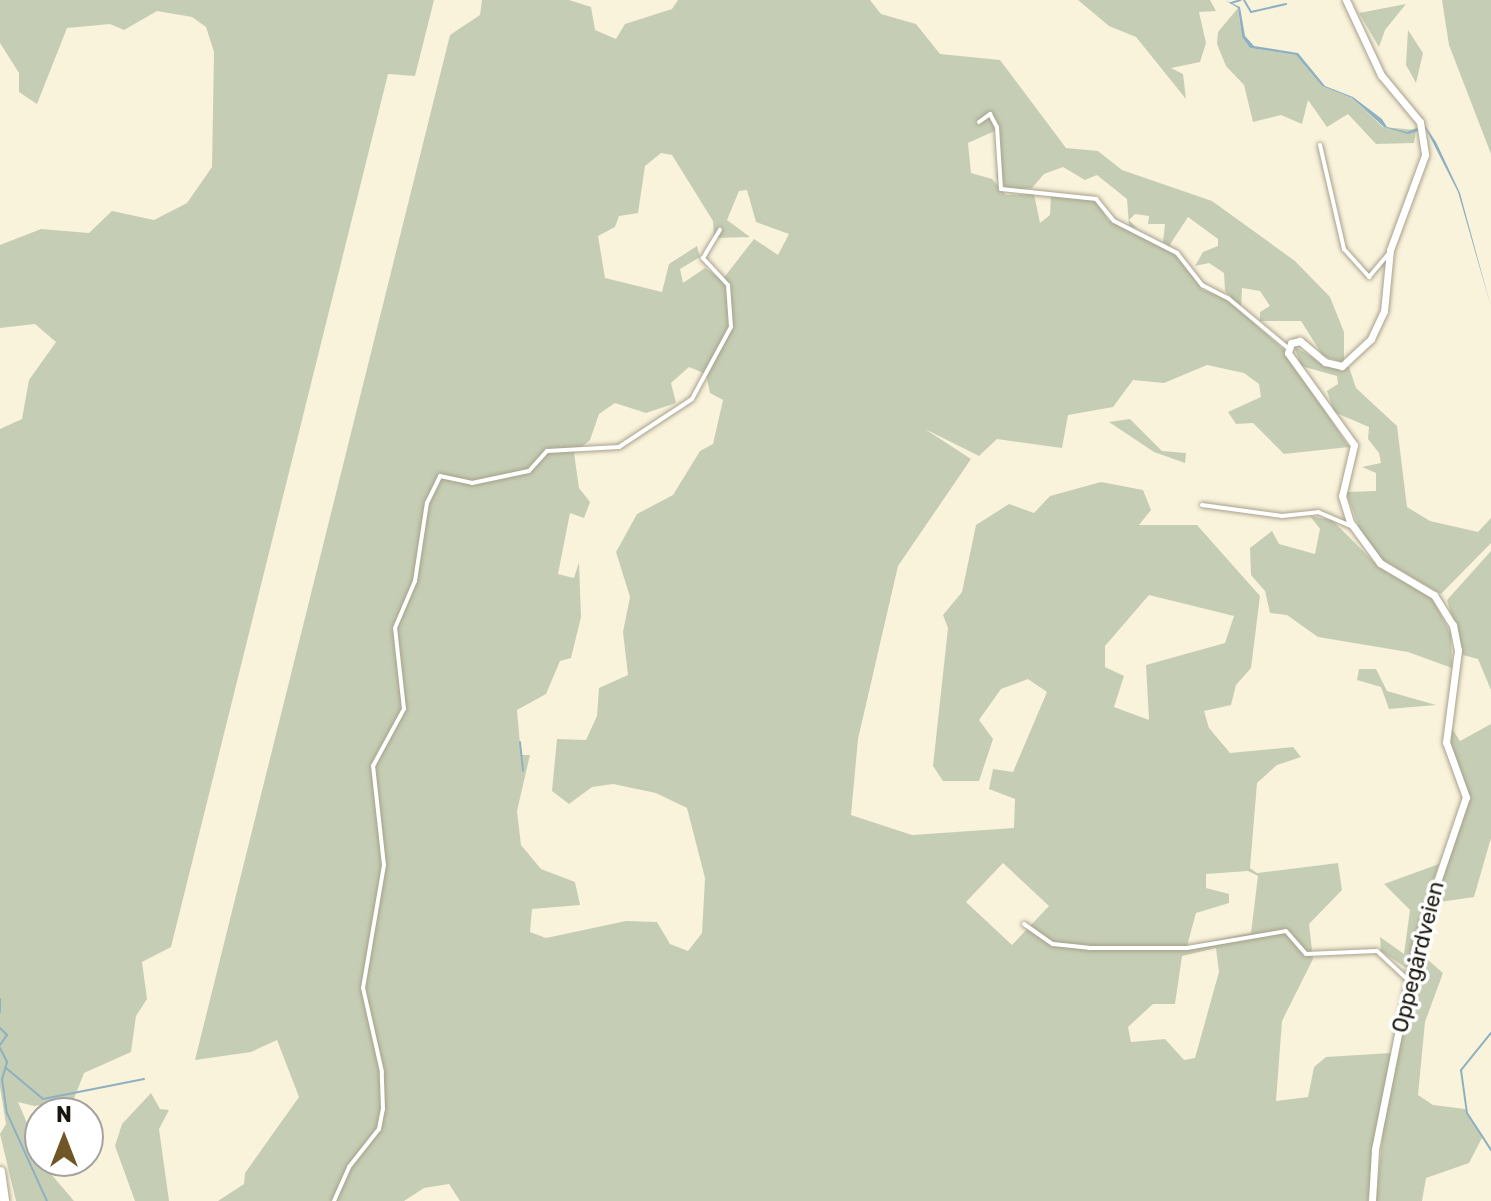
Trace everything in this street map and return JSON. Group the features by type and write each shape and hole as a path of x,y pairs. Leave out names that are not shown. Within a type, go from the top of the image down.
{"highway":[{"path":"0,1171 3,1201"},
{"path":"0,1189 3,1201"}],"main road":[{"path":"1288,348 1300,341 1335,366 1355,359 1383,315 1389,253 1424,161 1422,126 1377,68 1346,0"},
{"name":"Oppegårdveien","path":"1288,348 1354,445 1342,499 1353,527 1380,563 1434,595 1457,640 1446,742 1465,805 1427,903 1375,1150 1372,1201"}],"street":[{"path":"979,122 990,114 997,127 1001,189 1097,200 1114,221 1177,253 1202,285 1231,300 1288,348"},
{"path":"1320,145 1344,249 1365,276 1377,272 1389,253"},
{"path":"334,1201 349,1167 379,1129 383,1109 382,1072 363,988 384,865 373,766 404,709 395,628 415,581 427,503 440,476 472,483 529,471 547,451 619,447 692,399 729,336 728,285 703,258 720,230"},
{"path":"1202,505 1282,516 1318,512 1353,527"},
{"path":"1024,924 1053,944 1089,948 1187,948 1286,931 1306,954 1377,951 1409,982"}],"green space":[{"path":"0,0 434,0 415,76 388,74 171,947 142,962 147,999 136,1016 131,1052 84,1073 75,1097 24,1097 24,1104 18,1102 24,1116 24,1177 54,1177 74,1201 16,1201 0,1134 6,1124 0,1087 0,429 22,419 29,380 56,342 35,324 0,328 0,245 41,229 89,233 112,211 154,220 187,203 212,167 214,52 206,27 192,17 157,11 124,30 110,24 67,28 37,104 19,92 19,73 0,43"},
{"path":"482,0 569,0 591,7 595,30 616,39 625,24 672,9 678,0 870,0 881,14 916,24 940,54 1000,60 1066,148 1098,151 1122,170 1212,201 1295,261 1330,297 1344,332 1344,363 1323,356 1301,321 1260,321 1260,312 1270,306 1260,291 1242,288 1241,308 1225,291 1224,273 1209,263 1195,266 1203,252 1218,246 1218,239 1188,217 1169,246 1163,242 1165,224 1148,224 1149,216 1135,214 1129,220 1138,229 1129,226 1127,199 1097,175 1085,180 1063,167 1044,174 1032,188 1009,190 997,178 999,129 968,143 971,173 992,179 1006,195 1034,194 1040,223 1050,215 1051,196 1096,200 1108,220 1175,253 1203,290 1229,300 1285,351 1349,447 1284,454 1253,423 1236,424 1228,412 1261,397 1259,384 1244,373 1207,365 1164,383 1133,380 1113,407 1068,415 1062,448 997,439 979,456 925,429 971,459 898,566 858,739 851,815 912,835 1014,828 1015,799 989,789 993,769 1013,772 1047,692 1028,679 1001,689 979,720 993,739 979,781 943,781 933,766 948,628 943,615 962,592 976,525 1009,504 1034,513 1050,496 1101,482 1143,490 1151,510 1139,525 1197,525 1260,596 1251,668 1236,685 1231,705 1204,711 1209,728 1230,753 1293,747 1301,757 1277,765 1257,783 1250,868 1257,873 1338,863 1342,890 1309,924 1313,959 1282,1021 1276,1101 1308,1097 1314,1067 1326,1057 1391,1053 1368,1201 460,1201 449,1184 424,1188 404,1201 218,1201 244,1184 245,1173 299,1097 277,1040 251,1052 195,1060 450,35 480,15","holes":["661,153 672,155 713,221 714,238 750,237 727,220 739,191 747,190 756,222 789,234 778,255 754,239 722,280 705,268 683,283 680,269 700,257 697,246 669,264 662,292 605,278 598,236 615,227 619,216 638,213 645,166","689,367 706,374 710,393 723,400 713,444 700,451 673,495 637,514 616,552 630,597 623,632 628,675 599,688 597,716 586,740 557,739 552,791 569,804 592,787 613,784 656,793 687,808 705,878 702,933 688,951 670,944 657,922 626,921 546,938 530,932 532,909 580,905 575,882 541,869 521,845 517,811 530,755 521,755 517,710 546,694 560,661 571,658 581,617 579,562 574,578 558,574 570,513 584,518 590,502 579,488 574,453 590,440 599,414 615,403 646,413 676,403 671,383","1149,595 1234,616 1225,643 1146,665 1149,720 1114,707 1124,676 1105,667 1105,646","1003,863 1049,906 1012,945 966,902","1248,871 1258,876 1251,933 1187,946 1196,913 1229,903 1229,894 1206,888 1206,874","1216,948 1219,972 1195,1058 1184,1060 1165,1039 1131,1042 1128,1027 1153,1004 1175,1004 1182,956"]},
{"path":"1078,0 1210,0 1216,11 1199,12 1206,43 1200,62 1171,68 1183,74 1186,99 1136,37 1109,26"},
{"path":"1442,0 1491,0 1491,154 1449,45"},
{"path":"1406,4 1385,30 1379,47 1359,13"},
{"path":"1238,8 1242,37 1250,48 1296,55 1322,86 1352,98 1383,127 1416,130 1414,143 1376,144 1348,114 1327,127 1308,100 1302,124 1281,115 1253,122 1244,85 1226,66 1217,44 1218,32"},
{"path":"1408,30 1423,53 1416,83 1406,65"},
{"path":"1294,346 1328,367 1349,367 1356,388 1397,426 1407,507 1430,521 1478,532 1491,518 1491,543 1441,594 1381,559 1362,535 1346,492 1376,491 1376,473 1362,467 1381,463 1379,453 1368,439 1369,427 1334,412 1327,391 1338,384 1337,376 1301,366"},
{"path":"1130,419 1162,451 1186,453 1185,463 1154,452 1109,422"},
{"path":"1310,516 1332,520 1380,568 1432,598 1451,634 1452,668 1408,652 1318,637 1287,615 1270,613 1265,591 1251,575 1250,548 1272,531 1279,544 1315,554 1320,529"},
{"path":"1491,551 1491,690 1478,659 1463,655 1447,600"},
{"path":"1359,669 1376,669 1387,691 1436,705 1389,709 1381,687 1357,680"},
{"path":"1491,724 1491,838 1474,897 1433,903 1468,801 1453,761 1448,738 1451,727 1460,741"},
{"path":"1439,864 1424,905 1409,970 1381,951 1380,937 1404,954 1410,910 1384,884"},
{"path":"1419,952 1443,973 1425,1022 1418,1095 1433,1105 1465,1109 1483,1136 1469,1163 1426,1178 1422,1201 1376,1201 1383,1130"},
{"path":"151,1093 160,1109 169,1110 159,1129 169,1201 135,1201 115,1146 122,1124"}],"water":[{"path":"1225,0 1240,7 1245,36 1254,46 1298,53 1325,86 1353,97 1382,119 1387,127 1407,132 1426,127 1460,193 1491,307 1458,192 1426,129 1408,134 1384,127 1352,98 1322,86 1296,55 1250,48 1242,37 1238,8"}],"waterway":[{"path":"1231,3 1241,0"},
{"path":"1244,0 1251,12 1286,4"},
{"path":"520,742 523,771"},
{"path":"0,999 0,1012"},
{"path":"0,1028 7,1035 0,1045"},
{"path":"1491,1033 1461,1070 1467,1113 1491,1150"},
{"path":"0,1048 7,1062 2,1079 7,1113 47,1201"},
{"path":"6,1068 43,1099 144,1079"}]}
